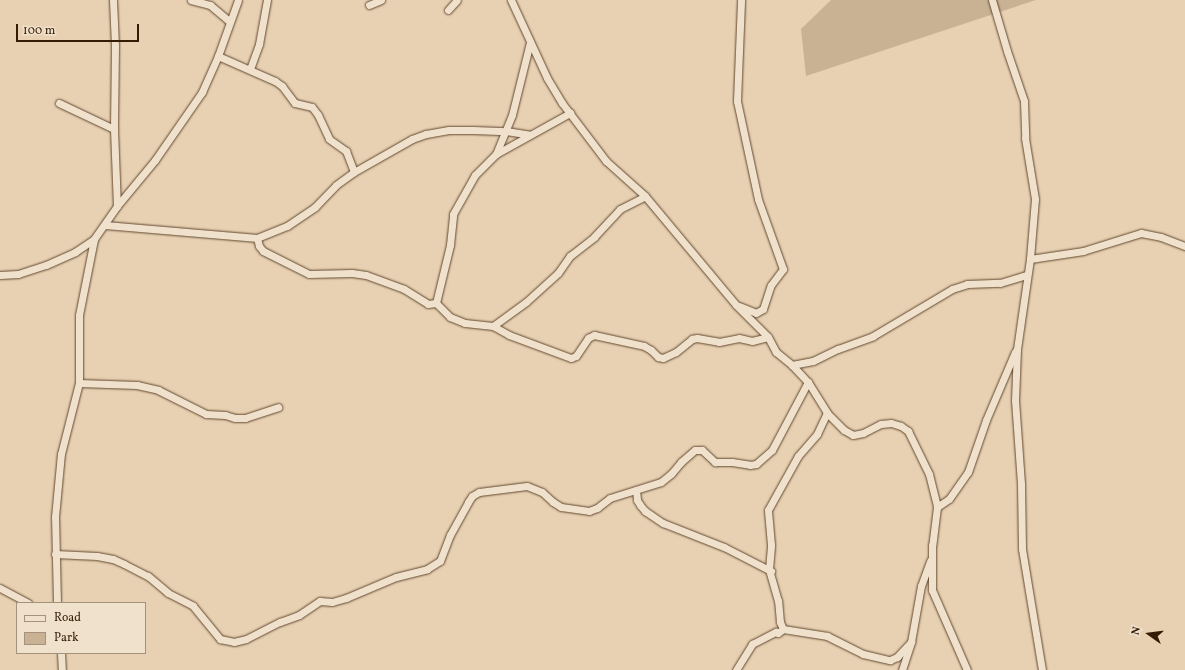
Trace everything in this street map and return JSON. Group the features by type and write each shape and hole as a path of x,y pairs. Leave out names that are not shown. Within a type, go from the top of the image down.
{"street":[{"path":"113,0 115,46 114,129 117,206"},
{"path":"190,0 210,5 230,22"},
{"path":"0,275 18,274 46,266 75,252 94,239 117,206 155,160 202,92 218,56 238,0"},
{"path":"250,69 259,44 267,0"},
{"path":"369,6 381,0"},
{"path":"448,10 456,0"},
{"path":"511,0 547,78 570,113 606,161 645,196 736,305 768,337 776,352 792,365 808,382 827,413 844,430 854,435 863,433 881,424 890,423 901,426 908,431 929,474 937,507 932,545 932,590 967,670"},
{"path":"736,305 756,313 761,311 770,285 783,269 758,199 737,101 741,0"},
{"path":"992,0 1024,101 1025,138 1035,199 1030,260 1017,348 1015,400 1021,484 1022,549 1042,670"},
{"path":"496,154 512,115 530,42"},
{"path":"218,56 250,69 282,86 295,103 312,107 315,110 329,139 346,151 354,172"},
{"path":"59,103 114,129"},
{"path":"436,304 450,245 453,214 475,175 496,154 570,113"},
{"path":"105,225 257,238 274,233 293,223 315,207 336,185 354,172 412,139 426,134 449,130 506,131 530,135"},
{"path":"493,326 526,302 558,273 570,256 594,237 620,209 645,196"},
{"path":"1030,260 1083,251 1141,232 1155,235 1185,246"},
{"path":"257,238 259,246 263,251 309,274 359,273 393,284 428,304 436,304 450,317 465,323 493,326 509,335 571,358 576,356 588,338 594,335 644,346 658,357 663,358 676,352 692,339 697,338 718,342 735,339 752,341 768,337"},
{"path":"57,602 55,517 61,454 79,383 78,315 94,239"},
{"path":"792,365 813,361 832,351 873,336 952,289 967,284 1000,283 1028,275"},
{"path":"937,507 949,499 968,472 986,420 1017,348"},
{"path":"55,554 88,555 113,559 140,571 168,593 198,610 220,639 234,642 256,635 280,622 299,615 320,601 332,602 364,591 376,584 426,569 441,560 450,535 468,502 472,496 479,492 527,486 542,492 561,507 586,511 595,509 610,498 666,479 685,457 698,449 702,450 715,462 732,462 750,465 756,464 772,450 808,382"},
{"path":"79,383 137,385 158,390 206,414 225,415 235,418 245,418 278,407"},
{"path":"783,629 780,622 778,601 771,571 768,510 798,456 817,434 827,413"},
{"path":"636,490 637,500 640,506 663,523 724,547 771,571"},
{"path":"902,670 911,642 919,592 933,555"},
{"path":"0,588 26,602"},
{"path":"736,670 752,644 776,632 778,633 783,629 828,636 863,654 890,660 897,657 911,642"},
{"path":"61,654 62,670"}],"green space":[{"path":"831,0 1036,0 806,76 801,29"}]}
